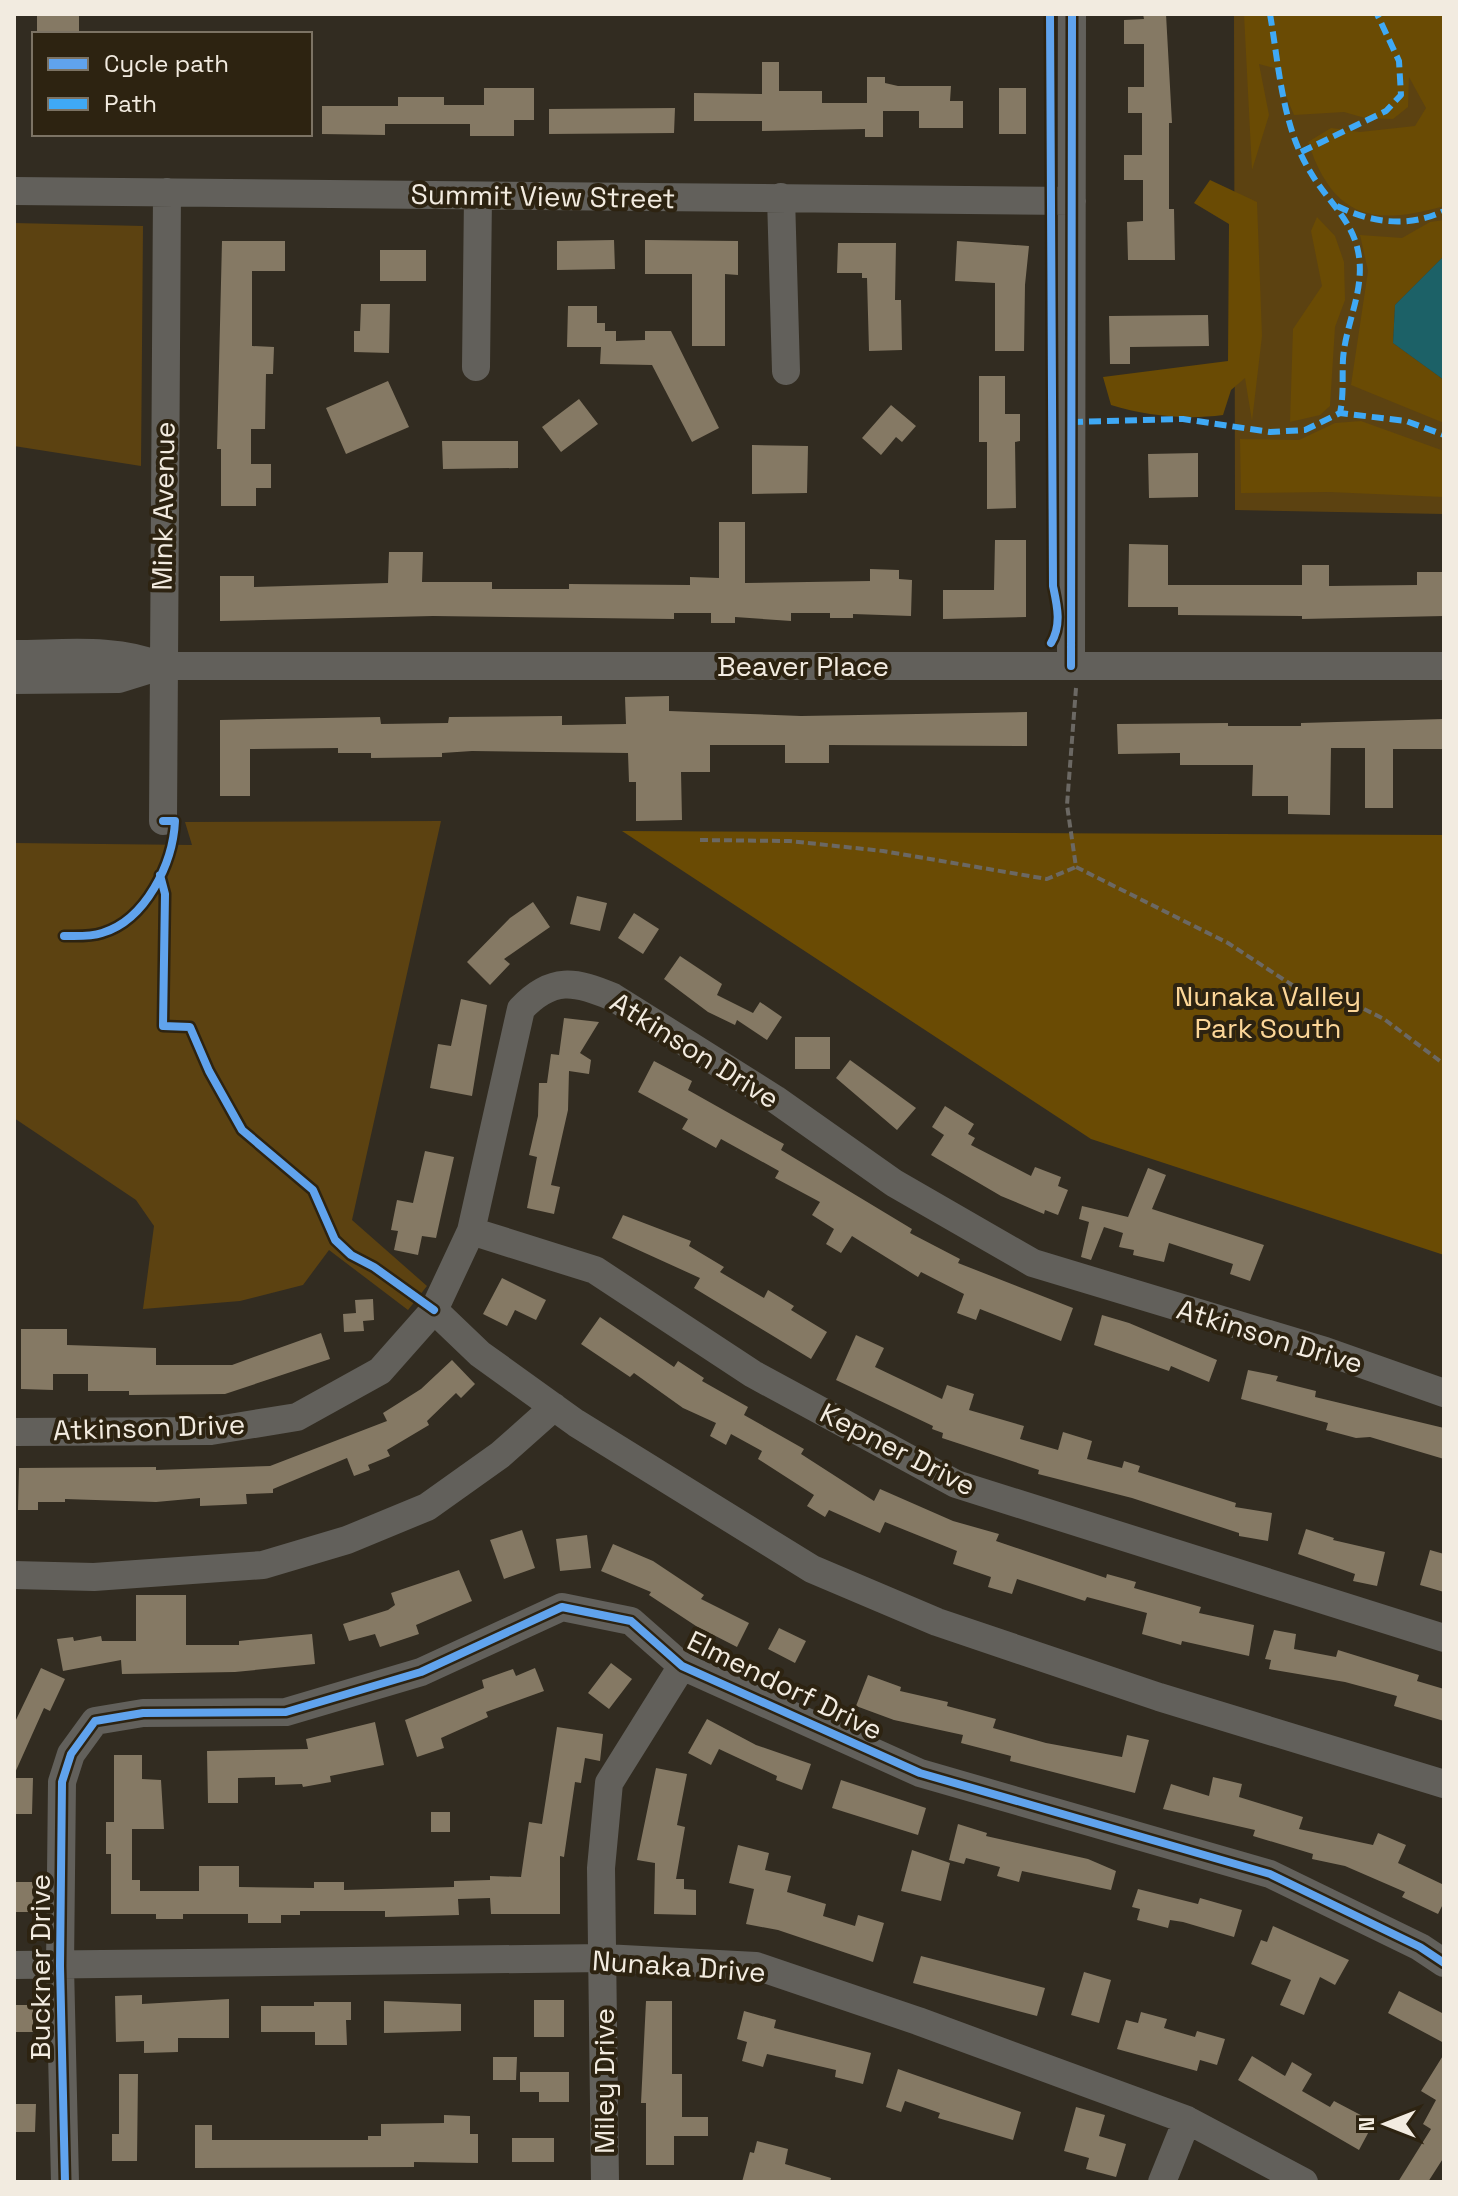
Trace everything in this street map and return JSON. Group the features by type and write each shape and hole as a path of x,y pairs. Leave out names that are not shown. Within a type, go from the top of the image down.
{"street":[{"path":"1071,666 1072,14"},
{"name":"Summit View Street","path":"14,191 1072,201"},
{"name":"Mink Avenue","path":"163,821 161,666 167,192"},
{"path":"476,367 478,196"},
{"path":"781,197 786,371"},
{"name":"Beaver Place","path":"14,654 115,654 141,657 161,666"},
{"name":"Beaver Place","path":"14,680 119,679 161,666 1444,666"},
{"name":"Atkinson Drive","path":"14,1432 211,1431 297,1417 380,1371 434,1310 471,1231 521,1009 537,993 564,983 586,985 613,997 775,1099 894,1183 1033,1263 1325,1351 1444,1393"},
{"name":"Kepner Drive","path":"471,1231 595,1270 753,1374 956,1484 1444,1638"},
{"path":"434,1310 480,1354 554,1407 812,1569 909,1610 1159,1697 1444,1784"},
{"path":"14,1575 94,1577 263,1565 347,1540 427,1507 500,1455 554,1407"},
{"name":"Elmendorf Drive","path":"71,1754 95,1721 143,1713 286,1712 421,1672 562,1607 631,1621 682,1666 920,1773 1270,1874 1420,1947 1444,1963"},
{"name":"Miley Drive","path":"605,2182 601,1868 609,1783 682,1666"},
{"name":"Buckner Drive","path":"65,2182 60,1966 62,1782 71,1754"},
{"name":"Nunaka Drive","path":"14,1965 604,1958 756,1966 918,2021 1187,2120 1304,2182"},
{"path":"1162,2182 1187,2120"}],"path":[{"path":"1071,666 1077,690 1067,805 1076,867"},
{"path":"700,840 789,841 883,851 1047,879 1076,867 1228,943 1315,1000 1360,1007 1384,1019 1444,1064"}],"shaded area":[{"path":"1234,14 1444,14 1444,256 1395,305 1393,343 1444,380 1444,514 1235,510"},
{"path":"14,223 143,226 141,466 14,446"},
{"path":"441,821 352,1220 427,1286 408,1310 329,1250 303,1285 240,1301 143,1309 154,1226 136,1200 14,1118 14,843 192,845 185,822"}],"green space":[{"path":"1244,14 1444,14 1444,206 1395,215 1375,215 1358,210 1343,201 1330,187 1308,142 1331,128 1360,132 1415,126 1426,108 1409,77 1408,107 1393,119 1365,118 1344,112 1294,115 1274,68 1259,64 1269,115 1252,170"},
{"path":"1210,180 1257,202 1262,336 1252,421 1245,378 1231,390 1223,415 1167,416 1111,405 1103,377 1228,361 1229,224 1194,203"},
{"path":"1317,217 1335,236 1344,262 1345,300 1335,327 1330,406 1320,415 1290,422 1293,329 1322,286 1311,231"},
{"path":"1444,220 1444,256 1395,305 1393,343 1444,380 1444,423 1351,385 1368,271 1360,235 1402,238 1430,222"},
{"path":"1361,421 1444,451 1444,497 1329,492 1241,493 1240,439 1299,440 1335,423"},
{"name":"Nunaka Valley Park South","path":"622,831 1444,835 1444,1255 1091,1139"}],"water":[{"path":"1444,256 1444,380 1393,343 1395,305"}],"building":[{"path":"37,14 79,14 79,32 37,31"},
{"path":"1143,14 1166,14 1172,123 1169,123 1169,209 1174,209 1175,260 1128,260 1127,222 1143,221 1143,180 1124,180 1124,155 1142,155 1142,113 1128,113 1128,87 1144,87 1144,44 1124,44 1124,20 1144,19"},
{"path":"762,62 779,62 779,91 822,91 822,103 867,103 867,77 885,77 885,83 898,86 951,86 950,101 963,101 963,128 919,128 919,111 883,111 883,137 865,137 865,129 762,131 762,121 694,121 694,93 762,94"},
{"path":"484,88 534,88 534,120 514,120 514,136 470,136 470,124 385,124 385,135 322,134 322,106 398,106 398,97 444,97 444,105 484,105"},
{"path":"999,88 1026,88 1026,134 999,134"},
{"path":"675,108 674,133 549,134 549,109"},
{"path":"614,240 615,269 557,270 557,241"},
{"path":"645,240 738,241 738,275 725,274 725,346 692,346 692,274 645,274"},
{"path":"222,241 285,241 285,271 252,271 252,346 274,347 273,374 266,374 265,429 251,429 251,464 271,464 271,488 256,488 256,506 221,506 221,449 217,449"},
{"path":"957,241 1029,246 1024,351 995,351 995,283 955,281"},
{"path":"838,243 896,243 895,300 901,300 902,350 869,351 867,278 862,278 862,273 837,273"},
{"path":"380,250 426,250 426,281 380,281"},
{"path":"361,304 390,304 389,353 354,352 354,331 360,331"},
{"path":"568,306 597,306 597,323 605,323 605,331 616,331 616,341 645,340 645,331 671,331 719,428 692,442 652,365 600,364 601,347 567,347"},
{"path":"1208,315 1209,346 1130,347 1130,364 1110,364 1109,316"},
{"path":"979,376 1005,376 1005,414 1020,414 1020,441 1015,442 1016,508 987,509 987,442 979,442"},
{"path":"388,381 409,427 346,454 326,408"},
{"path":"579,399 598,424 561,452 542,427"},
{"path":"891,405 916,426 902,442 896,437 881,455 862,438"},
{"path":"442,441 518,441 518,468 443,469"},
{"path":"752,445 808,446 807,493 752,494"},
{"path":"1198,453 1198,497 1149,498 1148,454"},
{"path":"719,522 745,522 745,583 870,581 870,569 899,570 899,579 912,580 911,616 853,614 853,618 830,618 830,613 791,613 791,621 735,617 735,623 711,623 711,613 674,613 674,619 433,616 220,621 220,576 254,576 254,587 388,583 389,552 423,552 422,582 492,582 492,589 569,589 569,584 690,585 690,577 719,578"},
{"path":"995,540 1026,540 1026,617 943,619 943,590 994,590"},
{"path":"1129,544 1168,545 1168,585 1302,585 1302,565 1329,565 1329,586 1417,585 1417,572 1444,572 1444,616 1302,619 1302,616 1178,615 1178,607 1128,607"},
{"path":"669,696 669,711 801,716 1027,712 1027,746 829,745 829,763 785,763 785,745 710,745 710,772 681,772 682,820 636,821 636,782 629,782 628,753 472,751 442,753 442,757 371,758 371,753 338,753 338,748 250,749 250,796 220,796 220,720 380,717 381,724 448,723 449,717 562,716 562,725 626,724 625,697"},
{"path":"1444,719 1444,749 1393,749 1393,808 1365,808 1365,748 1331,748 1330,815 1288,814 1288,796 1252,796 1253,765 1180,765 1180,753 1118,754 1117,724 1301,726 1301,723"},
{"path":"577,896 607,903 600,931 570,924"},
{"path":"533,902 550,927 504,959 510,964 490,985 467,962 510,918"},
{"path":"634,913 659,929 643,954 618,938"},
{"path":"680,956 722,984 717,995 753,1013 760,1002 782,1017 767,1040 737,1020 735,1025 708,1012 664,979"},
{"path":"461,999 487,1005 472,1096 430,1088 438,1044 451,1046"},
{"path":"564,1018 599,1022 580,1053 591,1060 589,1074 569,1071 568,1110 551,1185 560,1187 554,1214 527,1208 537,1157 529,1155 538,1116 539,1083 547,1083 551,1054 559,1055"},
{"path":"795,1037 830,1037 830,1069 795,1069"},
{"path":"850,1060 916,1108 897,1130 836,1078"},
{"path":"654,1061 692,1081 688,1090 784,1144 781,1150 912,1229 910,1233 960,1259 958,1263 1073,1308 1061,1341 980,1309 976,1320 957,1313 964,1294 921,1272 918,1277 852,1236 841,1253 826,1244 834,1229 812,1215 820,1202 775,1178 779,1171 721,1139 716,1148 682,1129 688,1119 638,1092"},
{"path":"945,1106 974,1124 968,1134 975,1138 971,1145 1031,1176 1035,1167 1061,1177 1058,1186 1068,1190 1058,1215 1045,1210 1044,1214 1001,1196 931,1155 944,1135 932,1127"},
{"path":"425,1151 454,1157 436,1238 422,1236 418,1255 394,1250 398,1231 391,1230 397,1200 413,1203"},
{"path":"1148,1168 1166,1175 1152,1209 1264,1245 1250,1281 1230,1274 1233,1264 1169,1243 1164,1262 1133,1255 1134,1250 1119,1247 1123,1233 1104,1227 1091,1260 1081,1257 1089,1222 1079,1219 1082,1206 1128,1217"},
{"path":"623,1215 691,1241 689,1246 724,1267 720,1272 764,1298 768,1290 794,1306 791,1310 827,1332 811,1359 694,1288 700,1278 612,1238"},
{"path":"502,1278 546,1300 536,1320 515,1310 507,1326 483,1314"},
{"path":"373,1299 374,1320 363,1321 364,1331 344,1332 343,1314 356,1313 355,1300"},
{"path":"1102,1315 1217,1360 1209,1382 1171,1366 1169,1371 1094,1345"},
{"path":"600,1317 674,1367 678,1361 704,1378 702,1381 748,1407 744,1415 804,1449 801,1454 874,1501 880,1489 953,1521 999,1534 996,1541 1106,1578 1107,1574 1136,1582 1134,1588 1201,1607 1199,1613 1254,1625 1249,1656 1182,1641 1181,1645 1142,1634 1147,1613 1087,1597 1085,1601 1017,1579 1012,1594 988,1587 991,1577 953,1564 957,1551 885,1522 880,1533 829,1510 825,1517 807,1506 814,1495 758,1459 762,1451 731,1434 726,1445 710,1436 716,1423 683,1408 634,1373 630,1377 581,1344"},
{"path":"21,1329 67,1329 67,1345 156,1348 156,1365 232,1365 321,1333 330,1359 225,1394 129,1395 129,1391 88,1391 88,1374 53,1374 53,1390 21,1389"},
{"path":"856,1335 884,1348 875,1367 942,1399 947,1385 974,1394 969,1410 1024,1426 1020,1439 1058,1450 1063,1432 1092,1441 1087,1459 1122,1468 1124,1461 1140,1466 1138,1472 1236,1503 1235,1507 1272,1513 1268,1541 1239,1536 1239,1533 1132,1498 1038,1474 1039,1470 942,1438 943,1433 932,1429 933,1426 836,1380"},
{"path":"452,1360 475,1384 461,1398 456,1393 427,1421 429,1425 387,1450 390,1456 368,1465 370,1470 354,1476 347,1458 273,1489 273,1493 246,1494 247,1504 200,1506 200,1498 156,1502 65,1499 65,1502 38,1502 38,1510 18,1510 19,1468 156,1467 156,1470 270,1466 387,1421 383,1413 421,1389"},
{"path":"1248,1370 1278,1376 1276,1381 1316,1391 1315,1397 1444,1428 1444,1459 1370,1437 1356,1438 1326,1430 1328,1423 1241,1399"},
{"path":"1306,1529 1333,1540 1385,1552 1377,1586 1353,1581 1355,1574 1298,1554"},
{"path":"522,1530 535,1568 504,1579 490,1540"},
{"path":"587,1535 591,1568 560,1571 556,1539"},
{"path":"613,1544 653,1561 704,1595 701,1599 749,1623 737,1647 696,1626 649,1595 651,1592 601,1571"},
{"path":"1430,1550 1444,1554 1444,1592 1420,1585"},
{"path":"459,1570 472,1601 416,1625 419,1634 380,1647 375,1634 349,1641 343,1624 388,1610 395,1605 391,1593"},
{"path":"136,1595 186,1595 186,1645 239,1645 239,1641 312,1634 315,1664 235,1672 122,1674 121,1660 63,1671 57,1639 73,1637 74,1641 101,1636 102,1641 136,1641"},
{"path":"779,1628 806,1641 795,1663 768,1649"},
{"path":"1274,1630 1296,1634 1294,1649 1336,1657 1338,1650 1419,1675 1417,1681 1444,1689 1444,1721 1394,1706 1397,1696 1345,1682 1269,1669 1271,1660 1265,1659"},
{"path":"611,1663 632,1679 609,1709 588,1693"},
{"path":"41,1668 65,1679 50,1711 44,1708 14,1775 14,1724"},
{"path":"535,1668 544,1691 486,1712 488,1717 441,1738 444,1748 417,1757 405,1720 484,1688 482,1680 513,1669 516,1676"},
{"path":"868,1675 901,1687 900,1691 948,1702 947,1706 996,1719 993,1728 1046,1743 1122,1757 1127,1735 1149,1740 1135,1793 1010,1761 1011,1756 961,1743 963,1735 894,1720 856,1706"},
{"path":"707,1719 756,1745 811,1764 802,1790 776,1780 777,1776 719,1749 711,1765 688,1753"},
{"path":"375,1722 384,1765 330,1776 331,1782 303,1787 302,1784 275,1785 275,1777 238,1778 238,1803 208,1803 207,1751 308,1749 306,1739"},
{"path":"557,1727 603,1734 600,1761 585,1758 581,1783 575,1782 564,1857 560,1856 560,1914 491,1914 490,1898 458,1899 459,1915 385,1917 385,1911 300,1911 300,1915 281,1915 281,1923 248,1923 248,1914 183,1914 183,1919 156,1919 156,1914 111,1914 111,1854 106,1854 106,1822 114,1822 114,1755 142,1755 142,1779 161,1780 164,1829 132,1829 132,1880 140,1880 140,1891 199,1891 199,1866 239,1866 239,1887 314,1888 314,1882 344,1882 344,1890 454,1887 454,1881 490,1880 490,1876 521,1877 529,1822 542,1824"},
{"path":"656,1768 687,1774 677,1825 685,1827 676,1879 684,1879 684,1889 696,1890 696,1915 654,1914 655,1863 637,1860"},
{"path":"1213,1777 1242,1784 1239,1797 1303,1817 1299,1829 1373,1845 1378,1833 1406,1845 1398,1863 1444,1885 1444,1902 1438,1914 1402,1897 1405,1892 1345,1866 1312,1859 1313,1854 1253,1836 1255,1830 1163,1809 1171,1784 1209,1796"},
{"path":"14,1778 33,1778 32,1814 14,1814"},
{"path":"841,1780 926,1808 918,1835 832,1808"},
{"path":"431,1812 450,1812 450,1832 431,1832"},
{"path":"958,1824 987,1833 986,1836 1088,1859 1116,1871 1111,1890 1022,1871 1019,1882 997,1876 1000,1867 966,1858 964,1864 949,1860"},
{"path":"738,1845 769,1853 765,1870 791,1876 787,1892 826,1904 823,1916 855,1926 858,1915 884,1923 873,1962 778,1930 746,1924 754,1889 729,1883"},
{"path":"912,1850 950,1863 941,1901 901,1891"},
{"path":"14,1882 33,1882 34,1912 14,1912"},
{"path":"1138,1889 1198,1904 1200,1898 1242,1910 1234,1937 1183,1922 1170,1920 1168,1928 1137,1920 1140,1909 1132,1907"},
{"path":"1273,1926 1349,1960 1335,1985 1320,1977 1304,2015 1280,2005 1291,1980 1251,1964 1261,1940 1267,1942"},
{"path":"921,1956 1045,1988 1037,2016 913,1983"},
{"path":"1084,1972 1111,1980 1099,2023 1071,2015"},
{"path":"1399,1991 1444,2014 1444,2043 1388,2013"},
{"path":"142,1995 142,2004 229,1999 229,2038 178,2038 178,2052 144,2053 144,2041 116,2042 115,1996"},
{"path":"534,2000 564,2000 564,2037 534,2037"},
{"path":"384,2001 461,2004 461,2031 384,2033"},
{"path":"646,2001 672,2001 672,2074 682,2074 682,2117 708,2117 708,2136 674,2136 674,2165 646,2165 646,2103 641,2103"},
{"path":"314,2002 351,2002 351,2020 346,2020 347,2045 315,2045 315,2032 261,2032 261,2006 314,2006"},
{"path":"14,2005 33,2005 33,2032 14,2032"},
{"path":"744,2011 776,2020 774,2028 871,2053 863,2084 835,2077 836,2070 767,2054 763,2067 742,2061 747,2042 737,2039"},
{"path":"1141,2012 1167,2019 1164,2028 1195,2037 1197,2031 1225,2039 1217,2065 1200,2060 1197,2071 1117,2049 1126,2020 1138,2023"},
{"path":"1444,2054 1444,2157 1428,2182 1398,2182 1431,2129 1423,2124 1436,2100 1421,2091"},
{"path":"1252,2056 1285,2076 1292,2062 1312,2074 1302,2091 1330,2107 1334,2101 1374,2122 1359,2150 1238,2080"},
{"path":"493,2057 517,2057 516,2080 493,2080"},
{"path":"898,2069 1021,2112 1013,2140 938,2118 940,2113 905,2101 901,2112 886,2107"},
{"path":"520,2072 569,2072 569,2102 539,2102 539,2092 520,2092"},
{"path":"119,2074 138,2074 137,2161 112,2161 112,2134 119,2134"},
{"path":"14,2104 36,2104 35,2132 14,2132"},
{"path":"1076,2107 1105,2115 1099,2136 1126,2144 1116,2177 1086,2169 1089,2158 1064,2151"},
{"path":"444,2115 470,2116 470,2134 478,2134 478,2163 414,2162 414,2167 195,2168 195,2125 212,2125 212,2140 368,2140 368,2136 381,2136 381,2124 444,2123"},
{"path":"512,2138 554,2138 554,2162 512,2162"},
{"path":"757,2141 788,2149 785,2164 831,2178 830,2182 742,2182 750,2152 754,2153"}],"marked path":[{"path":"1270,14 1283,96 1301,155 1350,229 1358,251 1358,292 1345,345 1340,413"},
{"path":"1301,152 1386,111 1401,95 1399,61 1377,14"},
{"path":"1337,206 1377,220 1390,221 1417,220 1444,211"},
{"path":"1071,422 1183,419 1270,432 1305,430 1340,413 1406,421 1444,435"}],"cycle path":[{"path":"1050,14 1053,586 1058,615 1057,629 1051,643"},
{"path":"1071,666 1072,14"},
{"path":"64,936 102,933 118,926 144,903 163,871 173,837 175,821 163,821"},
{"path":"160,875 165,894 163,1026 190,1027 209,1071 242,1130 313,1190 335,1240 351,1255 374,1267 434,1310"},
{"path":"65,2182 60,1966 62,1782 71,1754 95,1721 143,1713 286,1712 421,1672 562,1607 631,1621 682,1666 920,1773 1270,1874 1420,1947 1444,1963"}]}
